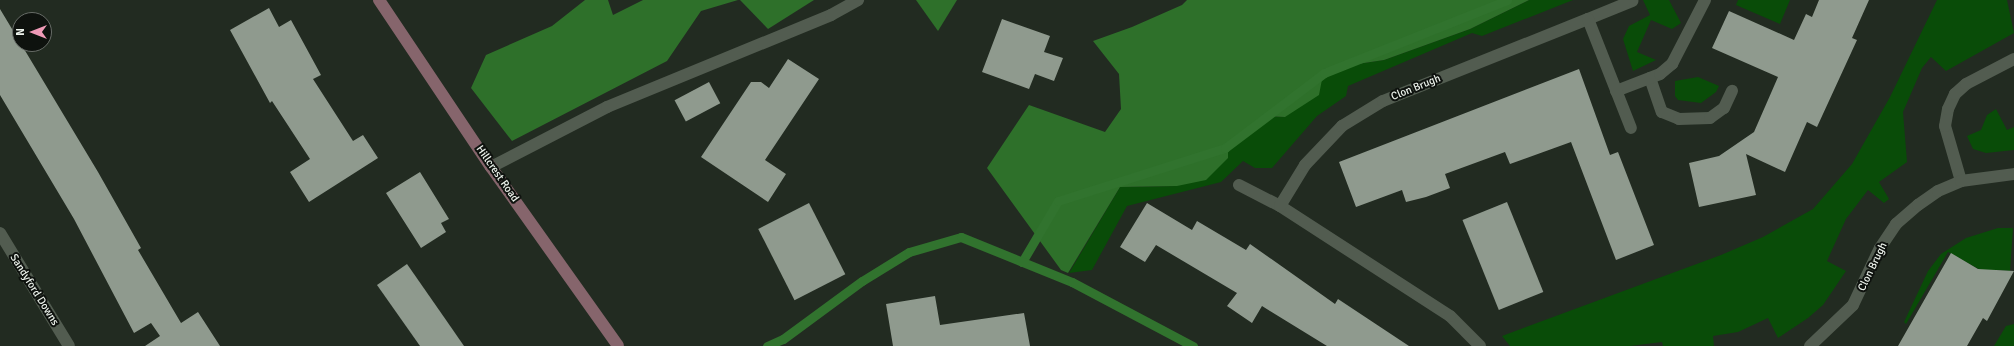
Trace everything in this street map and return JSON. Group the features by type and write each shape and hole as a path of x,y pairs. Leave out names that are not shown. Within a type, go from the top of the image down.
{"street":[{"name":"Hillcrest Road","path":"380,0 491,167 618,346"},
{"path":"491,167 607,107 831,15 858,0"},
{"path":"1616,91 1650,78 1672,64 1705,0"},
{"name":"Clon Brugh","path":"1280,206 1305,165 1326,141 1363,112 1383,101 1632,2"},
{"path":"1588,19 1631,128"},
{"path":"1960,181 1945,126 1948,109 1955,94 1966,84 2014,59"},
{"path":"1650,78 1662,112 1679,119 1699,120 1714,116 1724,108 1732,91"},
{"name":"Clon Brugh","path":"1810,346 1832,328 1857,299 1880,248 1896,224 1938,191 1960,181 2014,174"},
{"path":"1239,185 1280,206 1428,300 1450,316 1480,346"},
{"name":"Sandyford Downs","path":"0,234 69,346"}],"green space":[{"path":"585,0 608,0 613,15 643,0 738,0 701,11 667,61 512,141 471,88 486,55 552,26"},
{"path":"740,0 814,0 768,29"},
{"path":"916,0 957,0 938,31"},
{"path":"1187,0 1529,0 1470,29 1384,60 1324,69 1319,95 1285,117 1265,116 1228,142 1228,158 1206,180 1177,186 1120,187 1068,273 1061,270 987,168 1029,105 1105,132 1121,109 1119,74 1093,41 1132,27 1182,5"},
{"path":"1529,0 1573,0 1482,36 1472,33 1348,86 1346,96 1317,116 1272,168 1255,168 1243,161 1221,182 1127,206 1092,270 1069,273 1120,187 1177,186 1228,158 1228,142 1265,116 1285,117 1324,69 1384,60 1470,29"},
{"path":"1643,0 1669,0 1681,23 1672,29 1651,20 1637,52 1656,60 1633,71 1623,39 1629,26 1650,15"},
{"path":"1738,0 1790,0 1780,24 1736,5"},
{"path":"1937,0 2007,0 2014,33 1946,71 1931,57 1922,68 1903,112 1907,162 1879,182 1889,199 1884,203 1868,190 1846,219 1827,261 1846,271 1823,305 1808,318 1778,338 1768,318 1738,332 1713,336 1714,346 1663,346 1662,342 1630,346 1510,346 1502,336 1721,255 1763,237 1813,209 1852,164 1890,97"},
{"path":"1698,77 1719,86 1716,92 1701,103 1678,100 1675,96 1675,81"},
{"path":"1996,109 2007,130 2014,127 2014,150 1986,153 1973,149 1967,136 1981,130 1987,115"},
{"path":"1998,228 2013,228 2010,271 1994,270 1993,277 1948,252 1906,324 1904,322 1928,271 1941,254 1966,238"},
{"path":"2014,324 2014,346 1994,346 2006,326"}],"building":[{"path":"1819,0 1869,0 1852,38 1857,40 1817,127 1807,122 1785,172 1746,154 1756,195 1699,207 1689,163 1719,156 1754,132 1778,77 1712,48 1729,11 1794,40 1806,14 1812,17"},
{"path":"269,8 279,27 291,20 321,75 313,79 353,141 363,135 378,158 309,202 290,172 310,159 272,101 270,103 230,30"},
{"path":"0,9 12,29 12,52 26,52 98,172 141,248 138,250 181,323 198,312 220,346 145,346 160,336 151,323 134,333 74,219 0,95"},
{"path":"1002,19 1050,36 1044,52 1063,58 1054,81 1035,74 1029,89 982,72"},
{"path":"788,59 819,79 765,160 786,174 768,202 701,157 751,82 761,82 769,88"},
{"path":"1579,69 1610,155 1618,152 1654,245 1616,260 1571,142 1510,164 1505,152 1445,174 1450,188 1426,197 1406,202 1402,190 1356,207 1339,162"},
{"path":"709,82 720,103 686,122 675,100"},
{"path":"420,172 449,219 441,223 446,232 421,248 386,193"},
{"path":"1507,202 1543,292 1499,310 1462,220"},
{"path":"809,203 845,274 795,300 758,229"},
{"path":"1147,203 1192,230 1197,221 1246,250 1250,244 1335,304 1338,299 1409,346 1327,346 1262,306 1252,323 1227,306 1237,293 1156,245 1145,262 1120,247"},
{"path":"1951,253 1978,269 2014,271 1987,321 1983,318 1967,346 1898,346"},
{"path":"407,264 464,346 420,346 377,285"},
{"path":"935,296 940,325 1024,313 1030,346 893,346 886,304"}],"waterway":[{"path":"1022,262 1058,201 1225,148 1324,73 1507,0"},
{"path":"767,346 783,339 862,281 909,252 961,237 1072,282 1193,346"}]}
